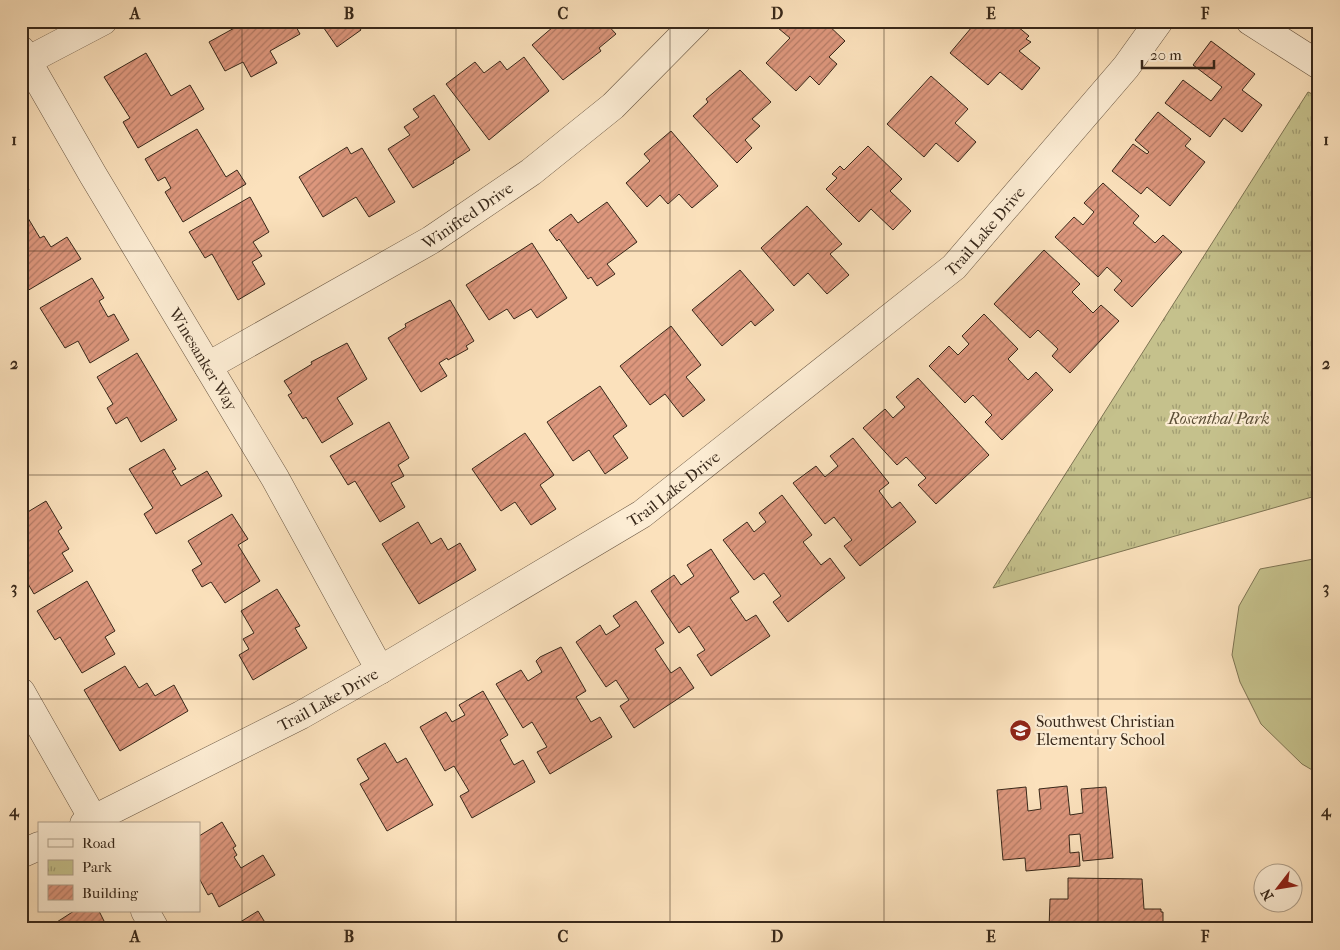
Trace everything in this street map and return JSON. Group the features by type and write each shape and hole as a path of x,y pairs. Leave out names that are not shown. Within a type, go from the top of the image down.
{"street":[{"path":"23,58 103,21"},
{"name":"Winifred Drive","path":"208,366 431,240 531,172 613,106 696,21"},
{"name":"Trail Lake Drive","path":"91,822 301,715 642,514 954,267 1126,67 1159,21"},
{"path":"1250,21 1319,65"},
{"name":"Winesanker Way","path":"23,58 275,478 380,670"},
{"path":"21,692 91,822"},
{"path":"21,854 38,846"},
{"path":"146,912 155,929"}],"green space":[{"name":"Rosenthal Park","path":"1308,92 1319,97 1319,495 993,588"},
{"path":"1319,558 1319,774 1302,764 1261,724 1240,682 1232,655 1239,606 1260,569"}],"building":[{"path":"247,21 293,21 300,34 270,51 277,63 251,77 243,62 225,71 209,42"},
{"path":"319,21 366,21 359,27 361,30 337,47"},
{"path":"547,21 604,21 616,34 599,48 601,51 563,80 532,45 553,27"},
{"path":"784,21 824,21 845,41 829,57 837,64 819,85 810,76 796,91 766,63 790,38 778,28"},
{"path":"977,21 1011,21 1029,36 1026,39 1031,42 1019,51 1040,68 1022,90 1000,72 988,85 950,53"},
{"path":"1211,41 1255,74 1242,90 1262,105 1242,132 1224,118 1210,137 1165,103 1183,80 1211,101 1222,87 1193,65"},
{"path":"146,53 171,96 190,85 204,109 138,148 123,122 130,118 104,77"},
{"path":"524,57 549,91 489,140 446,84 475,62 484,73 500,61 507,70"},
{"path":"740,70 771,102 752,119 760,126 745,140 752,148 737,163 693,116 708,102 706,99"},
{"path":"931,76 968,109 955,123 976,142 958,162 936,143 924,157 887,124"},
{"path":"434,95 470,150 453,161 454,163 413,188 388,149 410,135 404,127 419,117 413,109"},
{"path":"1158,112 1191,139 1185,146 1205,162 1170,206 1147,187 1141,194 1112,171 1133,144 1147,154 1149,152 1135,140"},
{"path":"197,129 226,177 237,170 246,184 183,222 165,192 171,188 165,177 158,181 145,159"},
{"path":"671,131 718,186 692,208 679,194 668,204 660,195 647,207 626,183 650,161 644,154"},
{"path":"868,146 902,179 890,191 911,211 893,230 871,209 859,222 826,189 837,178 832,174 840,166 844,170"},
{"path":"347,147 351,154 362,148 395,202 369,217 356,197 323,217 299,177"},
{"path":"21,177 29,190 21,194"},
{"path":"1103,183 1139,216 1133,223 1155,243 1163,235 1182,252 1132,307 1114,290 1122,281 1107,267 1098,277 1055,237 1074,217 1083,225 1094,212 1084,203"},
{"path":"250,197 269,232 253,242 262,256 252,262 265,284 238,300 212,254 205,258 189,232"},
{"path":"607,202 637,242 607,264 615,274 597,286 591,277 588,279 559,239 557,241 549,230 571,214 578,223"},
{"path":"807,206 842,244 830,254 849,275 827,294 808,273 794,286 761,248"},
{"path":"25,213 40,238 44,236 51,247 67,237 81,259 27,291 24,286 21,288 21,216"},
{"path":"532,243 567,298 537,318 531,309 514,319 507,309 489,320 466,285"},
{"path":"1044,250 1080,284 1072,292 1093,313 1101,305 1119,321 1070,373 1052,356 1058,349 1038,330 1030,338 994,304"},
{"path":"740,270 774,310 755,326 751,321 722,346 692,310"},
{"path":"92,278 104,298 99,301 108,317 114,314 129,340 90,363 78,341 65,348 40,308"},
{"path":"450,300 474,341 466,346 468,349 439,363 447,376 421,392 388,338 406,327 405,324"},
{"path":"984,314 1018,349 1008,359 1028,380 1036,372 1053,390 1002,440 985,422 992,415 973,395 965,403 929,366 949,346 958,355 969,344 962,336"},
{"path":"671,326 701,365 686,377 705,400 683,417 665,394 650,405 620,366"},
{"path":"347,343 367,379 337,398 353,424 322,443 306,417 303,419 288,395 292,393 284,381 312,364 311,362"},
{"path":"137,353 177,420 141,442 127,417 116,424 107,408 113,404 97,377"},
{"path":"918,378 989,455 936,504 918,485 926,478 906,457 897,465 863,428 885,409 893,418 905,407 896,397"},
{"path":"600,386 627,426 613,436 628,458 605,474 589,450 573,461 547,422"},
{"path":"389,422 409,458 398,465 404,476 391,483 405,507 380,522 355,481 348,485 330,456"},
{"path":"525,433 554,475 540,485 556,509 531,525 515,502 501,511 472,469"},
{"path":"853,438 889,483 879,491 892,508 900,502 916,522 860,566 844,546 852,540 834,517 825,524 793,483 816,466 825,477 838,466 830,456"},
{"path":"164,449 176,469 172,471 181,486 207,471 222,496 156,534 144,514 153,508 129,469"},
{"path":"782,495 812,535 803,542 821,565 830,558 845,578 788,622 773,602 781,596 764,573 754,580 723,540 747,522 754,532 766,522 759,513"},
{"path":"46,501 62,528 58,531 69,549 62,553 73,571 34,594 21,572 21,516"},
{"path":"232,514 248,539 238,545 260,581 225,603 211,582 202,587 192,570 202,564 188,541"},
{"path":"418,522 431,544 441,538 448,550 460,543 476,570 419,604 382,544"},
{"path":"711,549 739,592 730,598 746,621 756,615 770,636 711,676 697,655 705,650 689,626 679,633 651,591 674,575 681,585 694,576 687,565"},
{"path":"87,581 115,631 105,637 115,654 82,673 60,637 55,640 37,611"},
{"path":"277,589 300,626 295,628 307,648 253,680 239,655 249,649 243,639 254,633 241,611"},
{"path":"636,601 664,643 655,649 671,673 680,667 694,688 634,728 620,706 629,700 616,680 606,687 576,642 600,625 606,635 620,626 613,616"},
{"path":"561,647 586,691 576,697 591,722 600,717 612,737 550,774 537,752 547,747 532,722 523,728 496,684 521,670 528,681 542,672 536,661 540,657"},
{"path":"125,666 139,688 147,683 155,696 174,685 188,711 120,751 84,690"},
{"path":"483,691 508,735 500,740 514,765 523,760 535,782 472,818 460,796 469,791 454,766 445,771 420,727 446,712 452,722 465,715 459,705"},
{"path":"385,743 397,763 406,758 433,805 387,831 360,784 369,779 357,759"},
{"path":"1067,786 1070,815 1083,813 1081,789 1106,787 1113,858 1083,861 1080,834 1069,835 1070,853 1079,852 1080,866 1026,871 1025,858 1003,860 997,790 1026,787 1028,811 1041,809 1039,789"},
{"path":"222,822 236,846 233,848 237,855 234,857 241,868 263,855 275,875 219,907 212,893 208,895 200,880 200,835"},
{"path":"1068,878 1142,879 1144,909 1161,909 1161,912 1163,912 1163,929 1049,929 1050,899 1068,899"},
{"path":"258,911 269,929 229,929"},
{"path":"72,912 100,912 108,929 46,929"}],"place":[{"name":"Southwest Christian Elementary School","path":"1020,730"}]}
